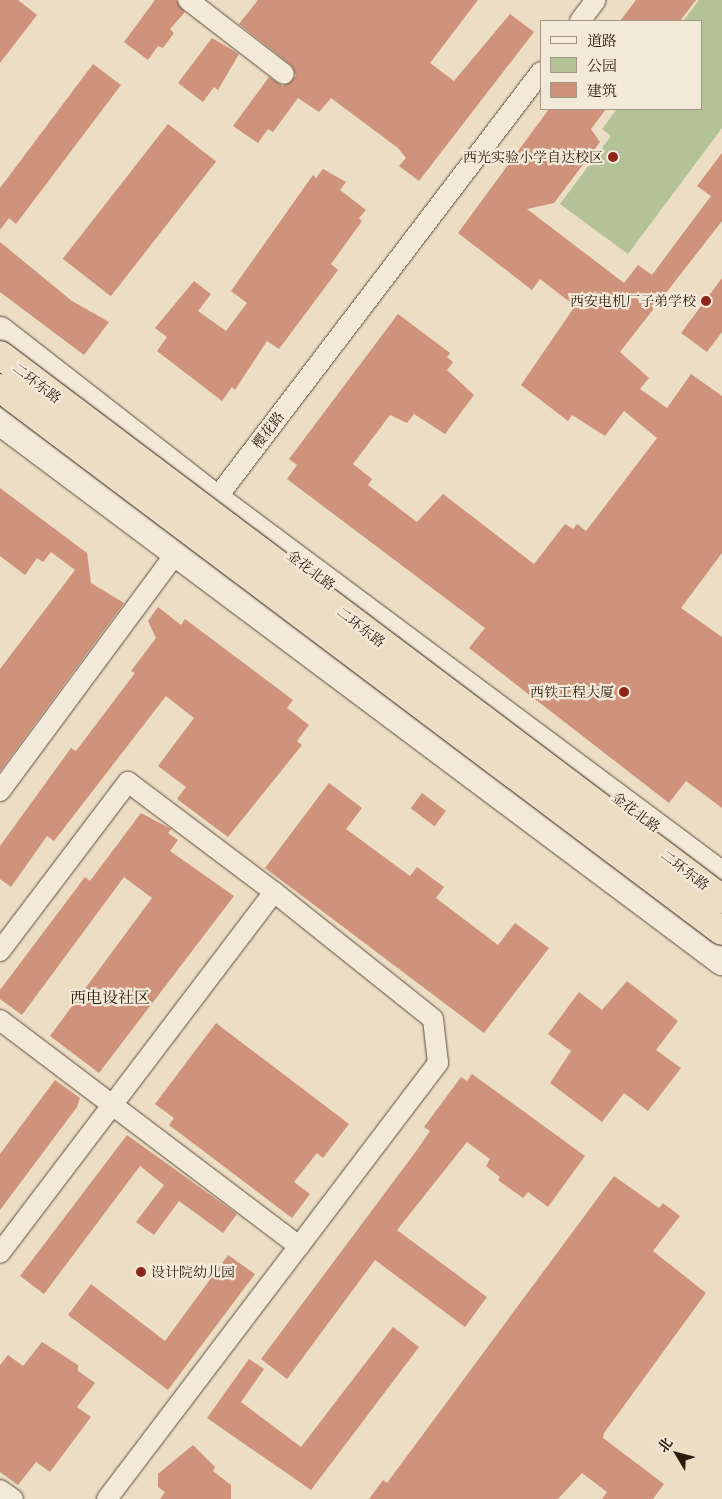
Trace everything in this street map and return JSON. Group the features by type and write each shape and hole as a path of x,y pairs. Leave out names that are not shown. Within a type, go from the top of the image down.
{"highway":[{"name":"二环东路","path":"0,355 722,898"},
{"name":"二环东路","path":"0,388 722,931"}],"main road":[{"name":"金花北路","path":"0,331 216,498 722,876"},
{"path":"0,421 722,961"},
{"path":"698,944 722,912"}],"street":[{"path":"188,0 284,74"},
{"path":"581,20 596,0"},
{"name":"樱花路","path":"0,791 216,498 540,73"},
{"path":"0,951 128,782 274,892 433,1019 438,1063 107,1499"},
{"path":"0,1253 274,892"},
{"path":"0,1020 299,1246"},
{"path":"0,1490 13,1499"}],"green space":[{"path":"699,0 722,0 722,128 628,254 560,204 611,136 602,129 616,110 702,110 702,20 684,20"}],"building":[{"path":"0,0 18,0 37,15 0,63"},
{"path":"155,0 176,0 185,12 170,29 174,33 163,48 158,46 148,60 124,42"},
{"path":"258,0 478,0 430,63 454,81 510,14 534,32 419,181 399,166 406,158 398,148 331,98 319,112 298,98 273,132 268,129 258,143 233,126 269,77 283,86 296,76 291,65 239,24"},
{"path":"636,0 696,0 681,20 621,20"},
{"path":"212,38 239,54 218,90 214,87 203,102 178,83"},
{"path":"93,64 121,85 16,224 9,218 0,230 0,188"},
{"path":"548,110 605,110 591,129 600,142 554,203 527,209 624,283 638,265 652,275 711,196 697,186 722,153 722,221 620,352 649,378 640,389 667,408 691,374 722,396 722,553 681,608 722,637 722,808 686,781 669,803 469,648 485,628 287,479 297,465 289,459 398,314 450,353 447,357 453,362 447,370 474,395 445,434 414,414 407,423 390,415 353,464 372,479 368,485 417,522 443,494 534,564 565,524 573,529 577,524 586,531 657,438 624,411 605,436 572,415 568,421 521,385 575,306 540,279 532,290 458,233"},
{"path":"168,124 216,162 111,296 63,259"},
{"path":"323,169 346,182 340,190 366,210 359,218 362,221 331,264 338,270 279,349 267,341 235,390 232,387 222,401 157,351 167,337 155,328 194,281 211,294 198,311 226,331 247,303 231,291 313,175 316,178"},
{"path":"0,242 72,301 109,322 84,355 0,292"},
{"path":"722,278 722,332 707,352 681,333"},
{"path":"0,488 87,553 91,583 124,603 0,771 0,669 75,570 51,552 43,562 37,558 25,575 0,556"},
{"path":"158,607 181,625 185,619 293,700 287,708 309,725 297,741 302,745 228,837 177,799 186,787 158,766 194,718 166,696 54,841 47,836 11,887 0,879 0,846 71,748 76,751 135,673 131,671 156,638 148,621"},
{"path":"329,783 362,808 346,829 410,876 417,867 444,887 436,898 498,945 515,923 549,948 484,1033 265,868"},
{"path":"422,793 446,811 435,826 411,808"},
{"path":"141,813 171,829 168,833 178,840 170,851 234,896 99,1073 50,1036 152,898 124,877 22,1015 0,999 0,990 85,877 90,881"},
{"path":"627,981 678,1021 656,1050 681,1068 648,1111 624,1093 602,1122 550,1083 571,1051 548,1034 579,992 602,1010"},
{"path":"216,1023 349,1124 323,1158 317,1153 294,1182 310,1194 292,1218 169,1125 174,1118 155,1104"},
{"path":"472,1074 585,1156 548,1207 528,1192 523,1198 498,1180 500,1177 486,1166 490,1159 467,1142 397,1230 487,1297 465,1327 375,1260 287,1379 261,1359 417,1150 430,1131 424,1127 461,1077 467,1081"},
{"path":"55,1080 80,1098 77,1107 0,1210 0,1154"},
{"path":"127,1135 237,1214 223,1233 179,1201 154,1235 136,1222 164,1185 140,1166 44,1294 20,1276"},
{"path":"614,1176 659,1208 663,1203 680,1216 653,1251 706,1293 604,1433 603,1438 664,1484 653,1499 602,1499 607,1492 582,1473 558,1499 369,1499 383,1480 387,1483"},
{"path":"228,1255 255,1274 168,1390 68,1315 91,1284 165,1341"},
{"path":"393,1327 419,1347 311,1490 207,1418 249,1359 264,1369 241,1402 301,1447"},
{"path":"42,1342 78,1365 78,1371 95,1383 77,1407 91,1417 50,1472 36,1462 18,1485 0,1472 0,1365 8,1355 23,1366"},
{"path":"193,1445 215,1467 213,1471 231,1485 231,1499 160,1499 165,1492 158,1487 158,1474"}],"place":[{"name":"西光实验小学自达校区","path":"613,157"},
{"name":"西安电机厂子弟学校","path":"706,301"},
{"name":"西铁工程大厦","path":"624,692"},
{"name":"设计院幼儿园","path":"141,1272"}],"district":[{"name":"西电设社区","path":"110,997"}]}
